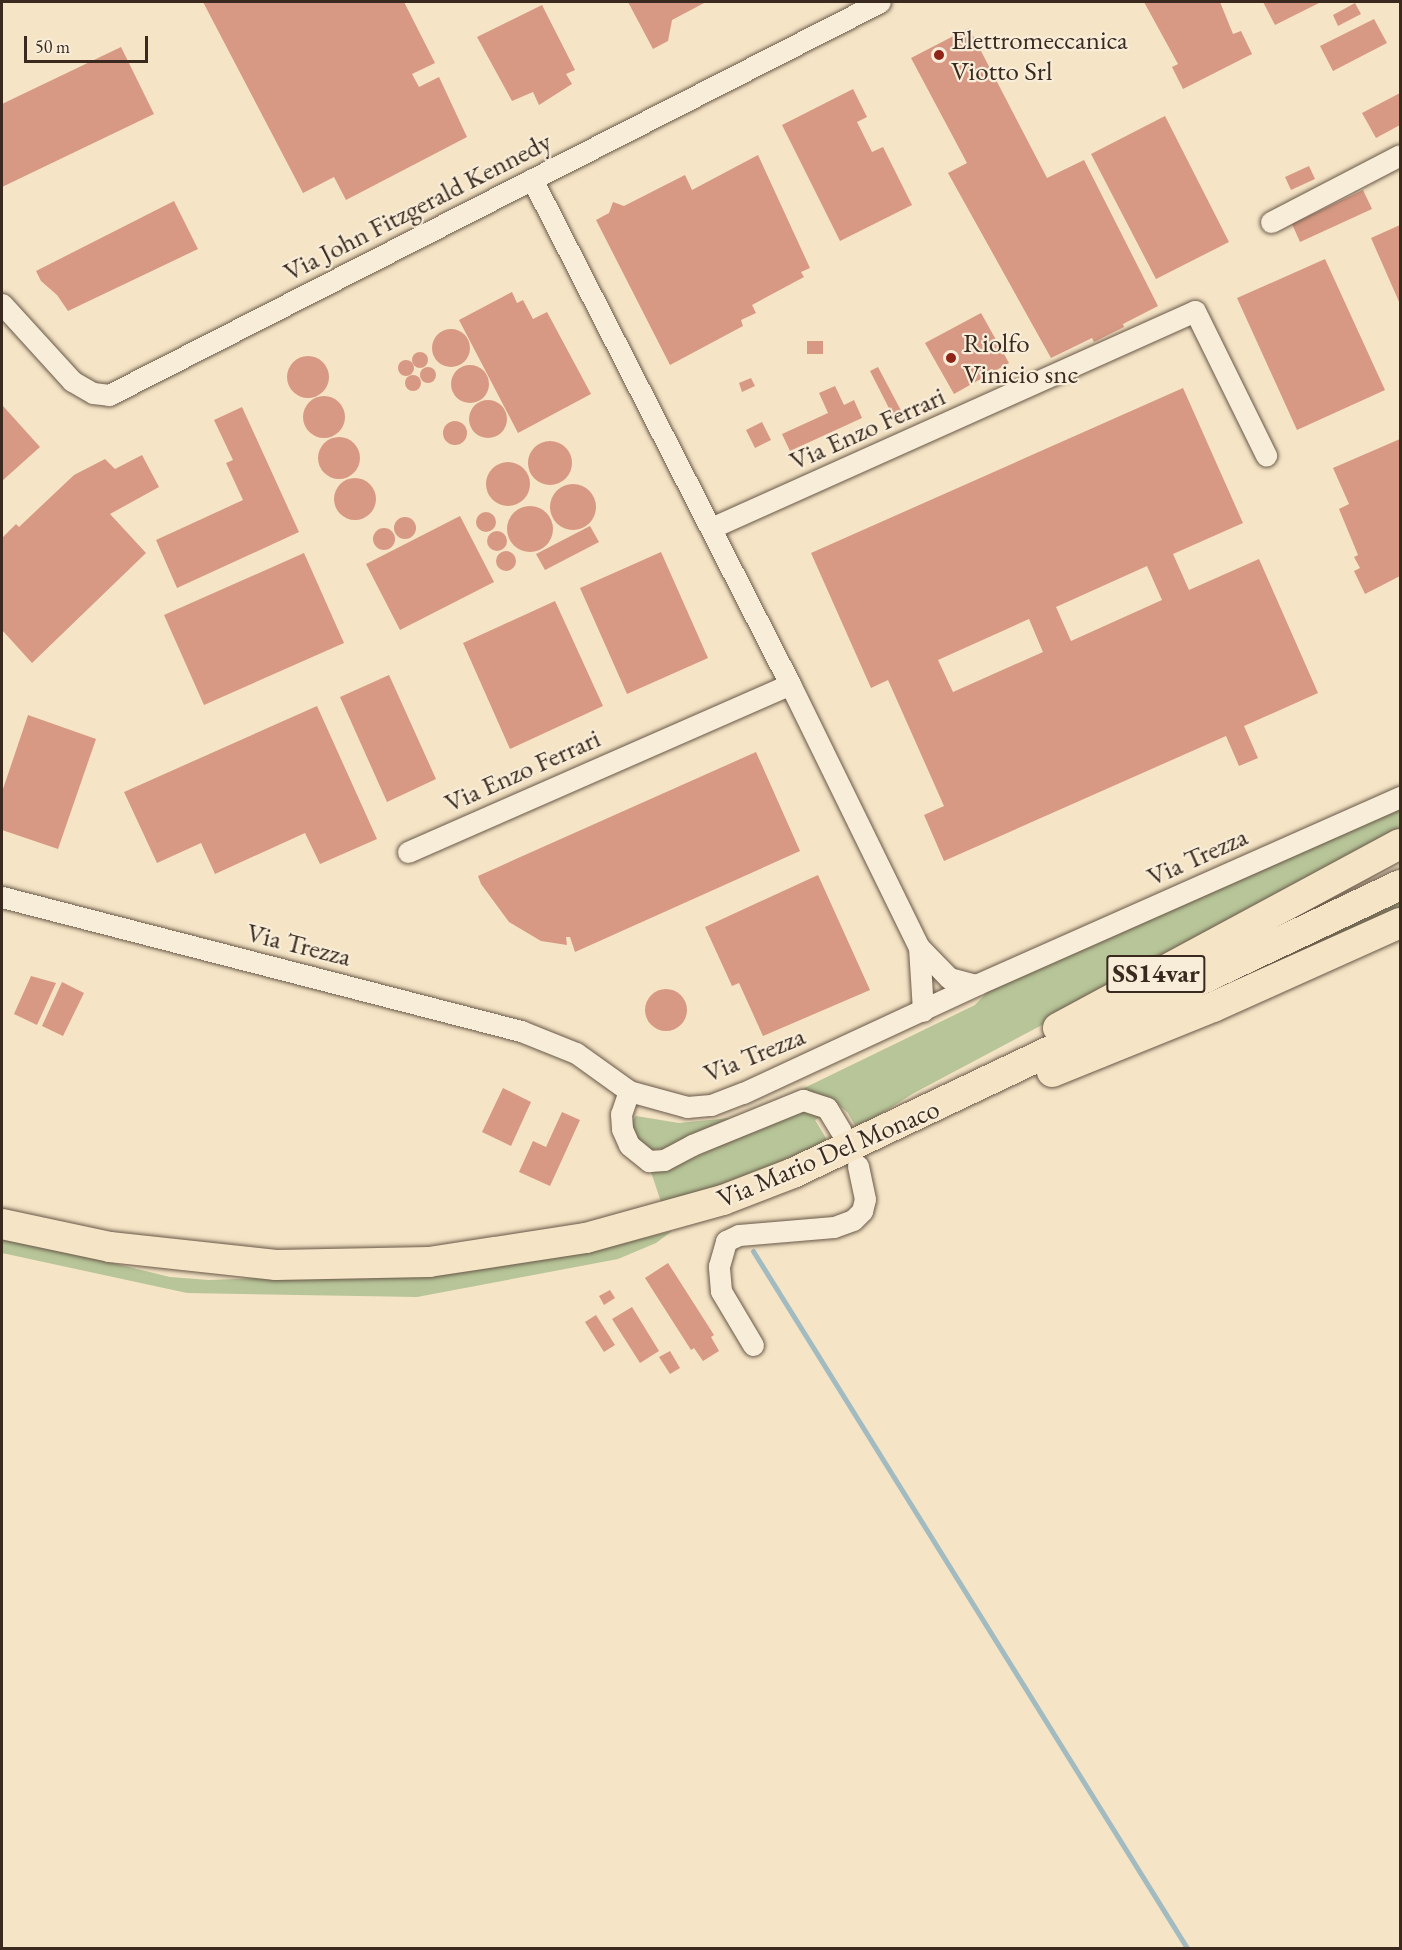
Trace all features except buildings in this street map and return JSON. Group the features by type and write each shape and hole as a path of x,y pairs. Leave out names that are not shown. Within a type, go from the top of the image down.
{"highway":[{"name":"SS14var","path":"918,1115 998,1061 1401,844"},
{"name":"Via Mario Del Monaco","path":"2,1224 110,1247 227,1262 333,1267 459,1259 586,1238 723,1200 793,1173 1401,885"},
{"name":"SS14var","path":"918,1115 985,1099 1213,1006 1401,923"}],"street":[{"name":"Via John Fitzgerald Kennedy","path":"2,303 72,381 93,393 109,395 880,2"},
{"path":"1271,222 1401,155"},
{"path":"532,179 790,684 918,947 935,966 957,982 975,985"},
{"name":"Via Enzo Ferrari","path":"711,528 1195,311 1266,455"},
{"name":"Via Enzo Ferrari","path":"408,852 790,684"},
{"name":"Via Trezza","path":"2,897 521,1031 576,1053 629,1091 672,1105 711,1104 1401,797"},
{"path":"918,947 921,983 932,1006"},
{"path":"932,1006 942,986 935,966"},
{"path":"629,1091 621,1114 622,1129 629,1144 649,1161 664,1160 713,1136 803,1100 827,1108 840,1131"},
{"path":"753,1345 721,1291 719,1266 726,1241 739,1235 834,1227 853,1220 862,1211 865,1199 858,1166"}],"green space":[{"path":"1400,803 1400,835 914,1093 857,1129 848,1113 831,1098 796,1092 975,1005 994,985"},
{"path":"1400,898 1400,917 1141,1024"},
{"path":"798,1109 826,1114 815,1120 829,1143 786,1163 662,1205 650,1169 676,1166"},
{"path":"636,1116 679,1123 730,1118 670,1148 643,1151 630,1124"},
{"path":"672,1231 656,1243 618,1259 417,1297 187,1293 2,1253 2,1236 170,1277 209,1280 475,1270 581,1254"}],"waterway":[{"path":"753,1251 1187,1948"}],"place":[{"name":"Elettromeccanica Viotto Srl","path":"939,55"},
{"name":"Riolfo Vinicio snc","path":"951,358"}]}
